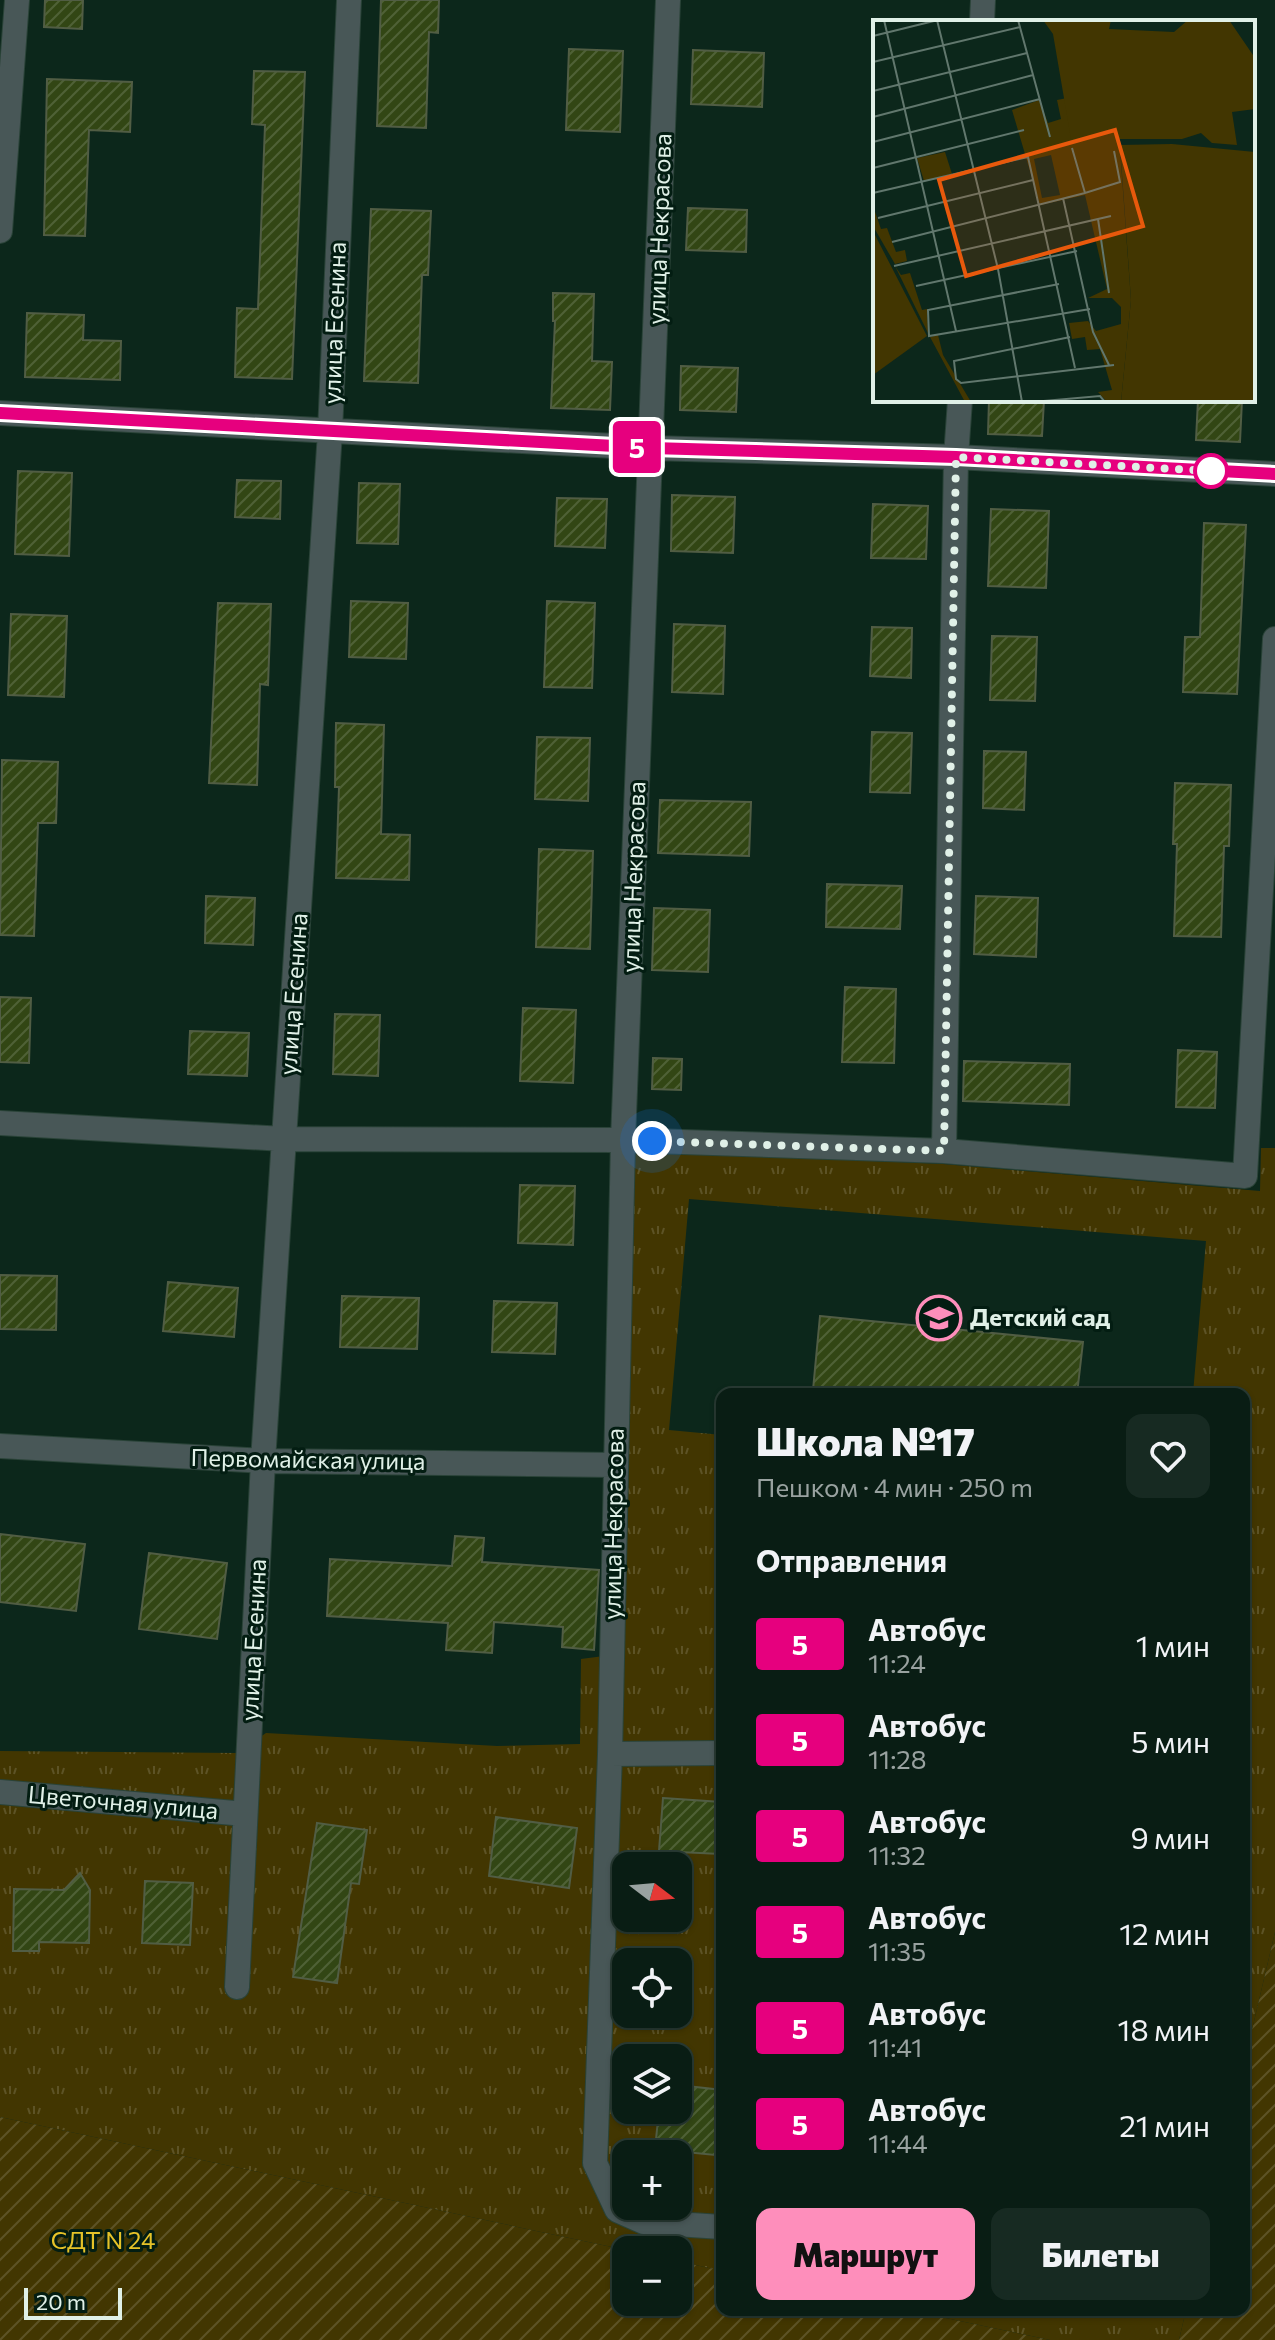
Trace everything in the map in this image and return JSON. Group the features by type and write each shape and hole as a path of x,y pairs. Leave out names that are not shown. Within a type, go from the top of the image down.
{"street":[{"path":"0,231 17,0"},
{"name":"улица Есенина","path":"237,1987 263,1461 330,432 349,0"},
{"name":"улица Некрасова","path":"610,1754 623,1140 668,0"},
{"path":"982,20 983,0"},
{"path":"944,1151 956,457 960,402"},
{"path":"0,413 652,448 956,457 1275,474"},
{"path":"0,1123 284,1139 623,1140 944,1151 1245,1176 1275,639"},
{"name":"Первомайская улица","path":"0,1446 263,1461 615,1465"},
{"path":"716,1753 610,1754 595,2163 617,2210 644,2222 716,2227"},
{"name":"Цветочная улица","path":"0,1792 245,1814"}],"green space":[{"path":"1261,1148 1275,1148 1275,1932 1250,2038 1250,1388 1194,1388 1206,1241 689,1199 669,1430 716,1434 716,2270 692,2264 692,2236 612,2236 612,2247 0,2117 0,1751 237,1753 266,1733 497,1746 580,1744 581,1659 604,1656 621,1150 943,1164 1260,1191"},
{"path":"1275,1932 1275,2340 1179,2340 1185,2316 1250,2316 1250,2038"},
{"name":"СДТ N 24","path":"0,2117 612,2247 612,2316 692,2316 692,2264 716,2270 716,2316 936,2316 1050,2340 0,2340"},
{"path":"936,2316 1185,2316 1179,2340 1050,2340"}],"building":[{"path":"45,0 83,0 82,29 44,27"},
{"path":"381,0 439,0 438,33 429,32 426,128 377,126"},
{"path":"569,49 623,51 620,132 566,130"},
{"path":"693,50 764,53 762,107 691,104"},
{"path":"254,71 305,72 292,379 235,377 237,308 258,309 265,125 252,124"},
{"path":"47,79 132,82 130,132 89,130 85,236 44,235"},
{"path":"688,208 747,210 746,252 686,250"},
{"path":"371,209 431,211 428,275 422,275 418,383 364,381"},
{"path":"553,293 594,294 592,361 612,362 610,410 551,408 555,321"},
{"path":"27,313 84,315 83,340 121,341 120,380 25,377"},
{"path":"681,366 738,368 736,412 680,410"},
{"path":"989,402 1044,402 1042,436 988,434"},
{"path":"1198,402 1242,402 1240,442 1196,440"},
{"path":"18,471 72,473 69,556 15,554"},
{"path":"237,480 281,481 280,519 235,517"},
{"path":"359,483 400,484 398,544 357,543"},
{"path":"672,495 735,497 733,553 671,551"},
{"path":"557,498 607,499 605,548 555,546"},
{"path":"873,504 928,506 926,559 871,558"},
{"path":"991,509 1049,511 1046,588 988,586"},
{"path":"1204,523 1246,525 1237,694 1183,692 1185,637 1200,637"},
{"path":"351,601 408,603 406,659 349,657"},
{"path":"547,601 595,603 592,688 544,687"},
{"path":"218,603 271,604 268,685 260,684 257,785 209,783"},
{"path":"11,614 67,616 64,697 8,695"},
{"path":"674,624 725,626 723,694 672,692"},
{"path":"872,627 912,628 911,678 870,676"},
{"path":"992,636 1037,637 1035,701 990,700"},
{"path":"336,723 384,725 381,834 410,835 409,880 336,878 339,787 335,787"},
{"path":"872,732 912,733 910,793 870,792"},
{"path":"537,737 590,738 588,801 535,799"},
{"path":"984,751 1026,752 1024,810 983,808"},
{"path":"2,760 58,762 56,823 38,823 34,936 0,935"},
{"path":"1175,783 1231,785 1229,846 1224,846 1221,937 1174,936"},
{"path":"660,800 751,802 749,856 658,853"},
{"path":"539,849 593,851 590,949 536,947"},
{"path":"827,884 902,886 900,929 826,927"},
{"path":"206,896 255,898 253,945 205,943"},
{"path":"976,896 1038,898 1036,957 974,954"},
{"path":"654,908 710,910 708,972 652,970"},
{"path":"845,987 896,989 894,1063 842,1062"},
{"path":"0,997 31,998 29,1063 0,1062"},
{"path":"523,1008 576,1010 573,1083 520,1081"},
{"path":"335,1014 380,1015 378,1076 333,1074"},
{"path":"190,1031 249,1033 247,1076 188,1074"},
{"path":"1178,1050 1217,1052 1215,1108 1176,1107"},
{"path":"653,1058 682,1059 681,1090 652,1089"},
{"path":"964,1061 1070,1064 1069,1105 963,1101"},
{"path":"520,1185 575,1186 573,1245 518,1243"},
{"path":"0,1275 57,1276 56,1330 0,1329"},
{"path":"168,1282 238,1288 234,1337 163,1331"},
{"path":"342,1296 419,1298 417,1349 340,1347"},
{"path":"494,1301 557,1303 555,1354 492,1352"},
{"path":"820,1316 1083,1342 1078,1388 813,1388"},
{"path":"0,1534 85,1544 76,1611 0,1602"},
{"path":"455,1536 484,1538 482,1562 599,1570 594,1650 562,1647 563,1627 494,1622 492,1653 446,1650 448,1623 327,1616 330,1559 452,1566"},
{"path":"149,1553 227,1563 217,1639 139,1629"},
{"path":"663,1798 716,1802 716,1854 659,1851"},
{"path":"496,1817 577,1828 569,1888 489,1876"},
{"path":"317,1823 367,1830 359,1884 351,1883 337,1983 293,1977"},
{"path":"80,1873 90,1890 89,1943 39,1942 39,1951 13,1951 14,1889 64,1890"},
{"path":"145,1881 193,1883 190,1945 142,1943"},
{"path":"692,2087 716,2089 715,2155 692,2153 692,2140 656,2140 658,2124 692,2124"}],"bus line":[{"name":"5","path":"0,413 652,448 956,457 1275,474"}],"place":[{"name":"Детский сад","path":"939,1318"}],"route":[{"path":"652,1141 944,1151 956,457 1211,471"}]}
